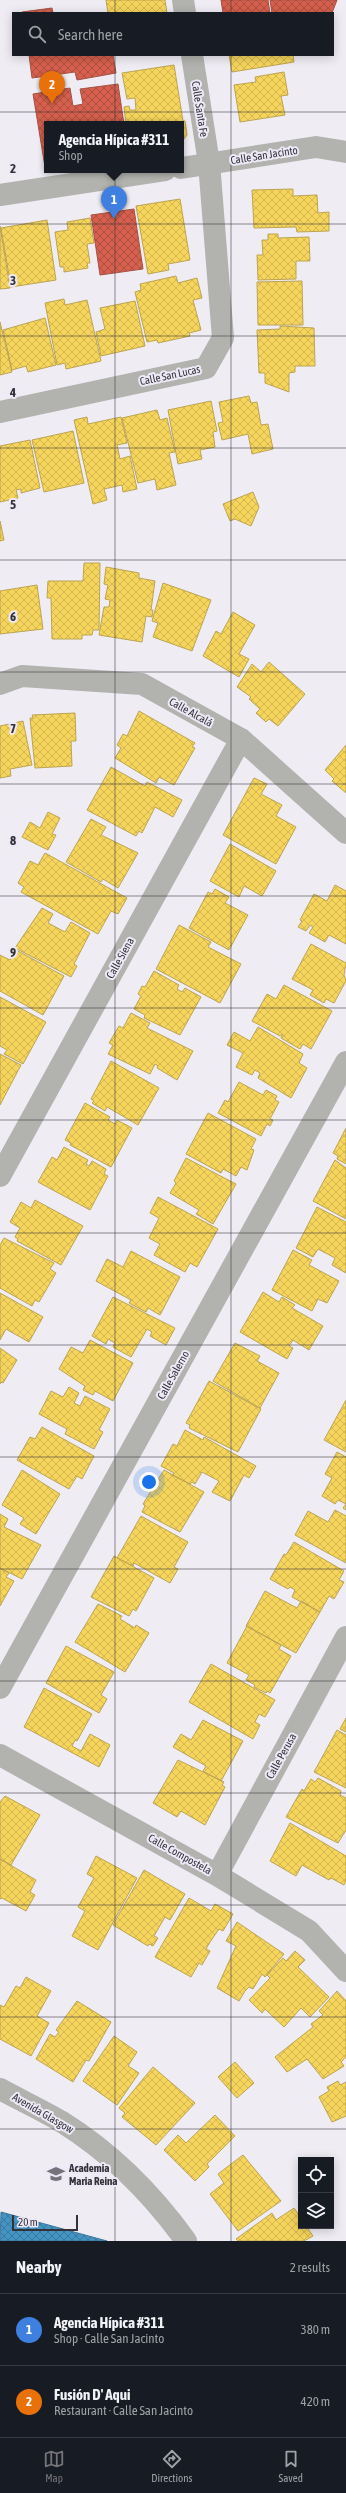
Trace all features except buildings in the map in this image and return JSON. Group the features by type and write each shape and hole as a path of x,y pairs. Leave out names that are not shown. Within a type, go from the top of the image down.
{"street":[{"path":"183,0 185,12"},
{"name":"Calle Santa Fe","path":"192,56 209,163"},
{"name":"Calle San Jacinto","path":"184,167 316,147 346,152"},
{"name":"Calle San Lucas","path":"0,412 206,368 223,338 209,163"},
{"path":"0,195 145,173"},
{"name":"Calle Alcalá","path":"1,683 22,676 142,684 241,739 346,833"},
{"name":"Calle Siena","path":"0,1176 241,739"},
{"name":"Calle Salerno","path":"0,1688 346,1062"},
{"name":"Calle Perusa","path":"217,1875 346,1637"},
{"name":"Calle Compostela","path":"0,1756 217,1875 309,1931 346,1971"},
{"name":"Avenida Glasgow","path":"0,2089 62,2122 97,2147 131,2176 169,2217 186,2241"}],"place":[{"name":"Fusión D' Aqui","path":"52,104"},
{"name":"Agencia Hípica #311","path":"114,219"},
{"name":"Academia Maria Reina","path":"56,2174"}]}
